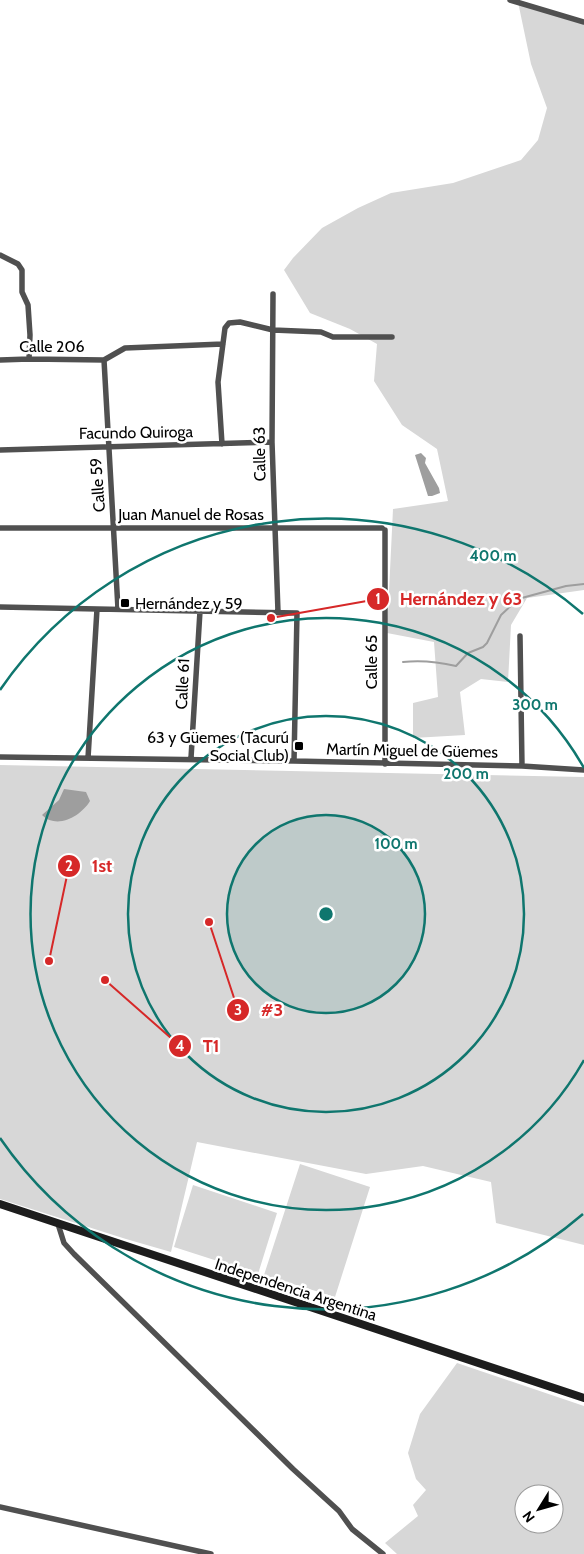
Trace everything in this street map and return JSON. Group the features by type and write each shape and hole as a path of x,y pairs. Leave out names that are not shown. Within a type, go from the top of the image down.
{"street":[{"path":"510,0 584,22"},
{"path":"0,255 18,264 22,270 22,292 28,305 29,358"},
{"name":"Calle 63","path":"273,294 272,442 278,612"},
{"path":"222,444 218,382 225,328 229,323 240,322 273,330 321,332 333,337 392,337"},
{"path":"104,360 125,348 223,344"},
{"name":"Calle 206","path":"0,360 29,358 104,360"},
{"name":"Calle 59","path":"104,360 118,609"},
{"name":"Facundo Quiroga","path":"0,450 272,442"},
{"name":"Juan Manuel de Rosas","path":"0,528 384,529"},
{"name":"Calle 65","path":"384,529 385,764"},
{"path":"0,607 297,613 294,760"},
{"path":"88,758 97,609"},
{"name":"Calle 61","path":"191,758 200,611"},
{"path":"520,636 522,766"},
{"name":"Martín Miguel de Güemes","path":"0,757 294,760 385,764 522,766 584,770"},
{"name":"Independencia Argentina","path":"0,1204 584,1398"},
{"path":"58,1224 64,1243 74,1254 293,1469 339,1511 352,1529 383,1554"},
{"path":"0,1507 211,1554"}],"shaded area":[{"path":"518,2 584,21 584,590 527,598 511,625 508,682 481,679 460,692 465,735 413,738 413,703 438,697 434,642 387,633 393,509 448,501 437,449 402,425 374,381 377,344 350,329 310,313 284,270 322,228 358,208 391,193 453,183 521,160 538,140 547,108 531,64"},
{"path":"421,453 426,458 425,463 439,488 440,493 432,496 428,496 415,455"},
{"path":"0,765 584,777 584,1245 496,1223 491,1182 423,1166 366,1174 197,1142 171,1252 0,1199"},
{"path":"64,789 86,792 90,801 81,812 68,819 55,821 42,815 59,800"},
{"path":"300,1164 370,1187 335,1297 264,1275"},
{"path":"193,1185 277,1213 258,1274 174,1247"},
{"path":"457,1363 584,1406 584,1554 397,1554 385,1543 418,1516 413,1505 426,1490 416,1479 408,1453 420,1414"}],"waterway":[{"path":"403,662 430,662 456,666 468,653 483,647 487,643 501,615 518,599 566,586 584,584"}],"place":[{"name":"Hernández y 59","path":"125,603"},
{"name":"Hernández y 63","path":"271,618"},
{"name":"63 y Güemes (Tacurú Social Club)","path":"299,746"},
{"name":"#3","path":"209,922"},
{"name":"1st","path":"49,961"},
{"name":"T1","path":"105,980"}]}
